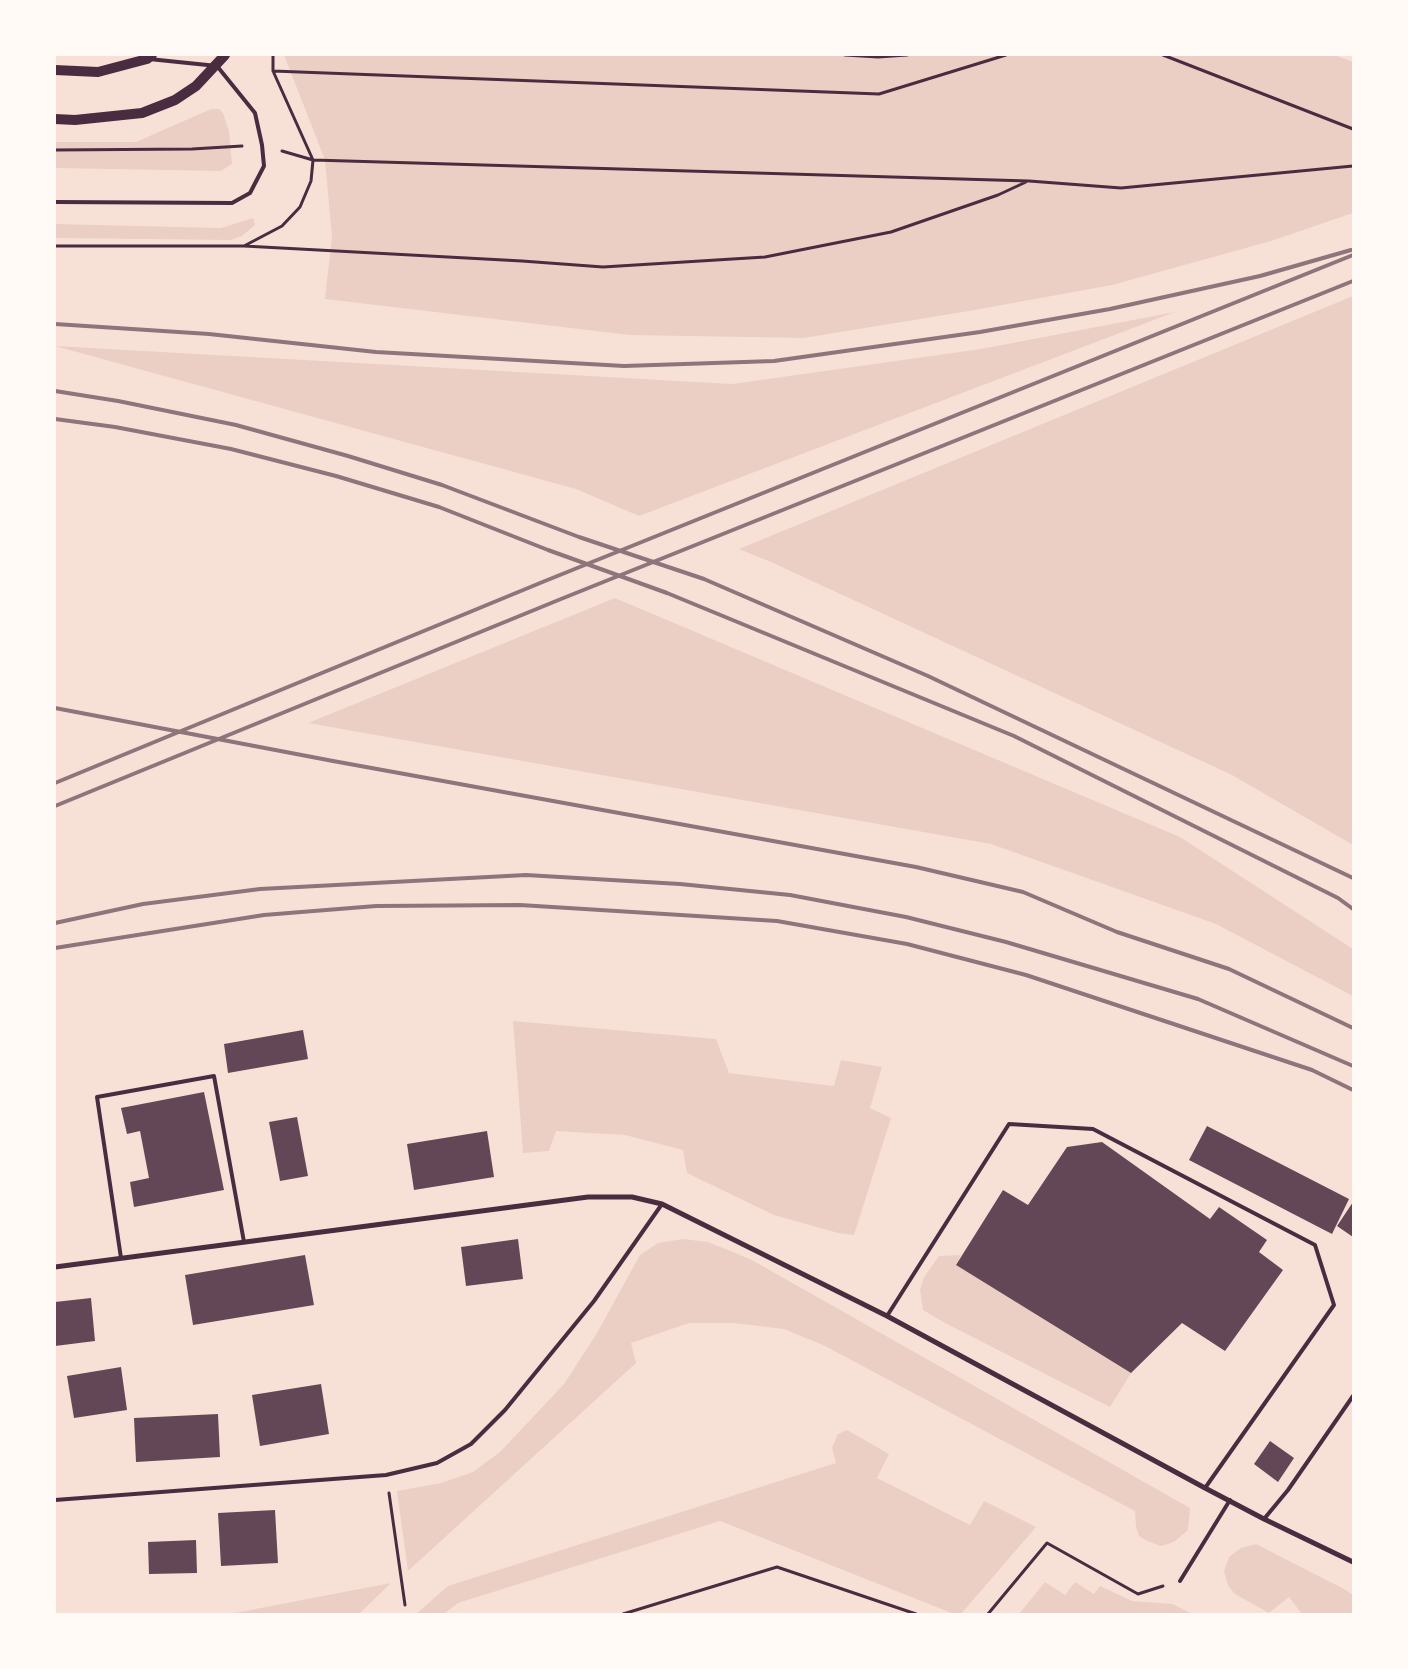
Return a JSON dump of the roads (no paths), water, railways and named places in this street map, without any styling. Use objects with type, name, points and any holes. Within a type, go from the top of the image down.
[{"type":"main road","points":[[55,120],[75,120],[142,113],[175,100],[196,86],[217,66],[225,55]]},
{"type":"main road","points":[[55,70],[98,72],[150,57]]},
{"type":"street","points":[[55,1267],[588,1197],[632,1197],[662,1204],[887,1316],[1205,1488],[1353,1562]]},
{"type":"lane","points":[[55,202],[232,203],[250,193],[264,166],[262,145],[255,113],[217,66],[150,57]]},
{"type":"lane","points":[[121,1258],[97,1097],[214,1076],[244,1242]]},
{"type":"lane","points":[[887,1316],[1009,1124],[1093,1129],[1315,1245],[1334,1305],[1205,1488]]},
{"type":"lane","points":[[55,1500],[386,1475],[437,1462],[471,1444],[504,1410],[594,1301],[662,1204]]},
{"type":"lane","points":[[1264,1519],[1288,1490],[1353,1396]]},
{"type":"lane","points":[[1180,1581],[1230,1500]]},
{"type":"railway","points":[[55,324],[209,334],[376,352],[624,366],[774,361],[980,332],[1110,309],[1260,276],[1351,250]]},
{"type":"railway","points":[[55,783],[545,581],[1353,255]]},
{"type":"railway","points":[[55,806],[561,599],[1353,281]]},
{"type":"railway","points":[[55,391],[118,401],[236,425],[348,456],[442,485],[579,537],[704,579],[928,676],[1353,878]]},
{"type":"railway","points":[[55,419],[115,427],[231,449],[336,476],[439,507],[548,550],[667,593],[1014,736],[1338,898],[1353,909]]},
{"type":"railway","points":[[55,708],[333,761],[916,867],[1023,892],[1117,932],[1229,969],[1353,1028]]},
{"type":"railway","points":[[55,923],[143,904],[260,889],[526,875],[680,884],[790,895],[906,917],[1006,942],[1198,999],[1353,1066]]},
{"type":"railway","points":[[55,948],[264,915],[376,906],[520,905],[777,921],[907,944],[1026,975],[1312,1070],[1353,1090]]}]
